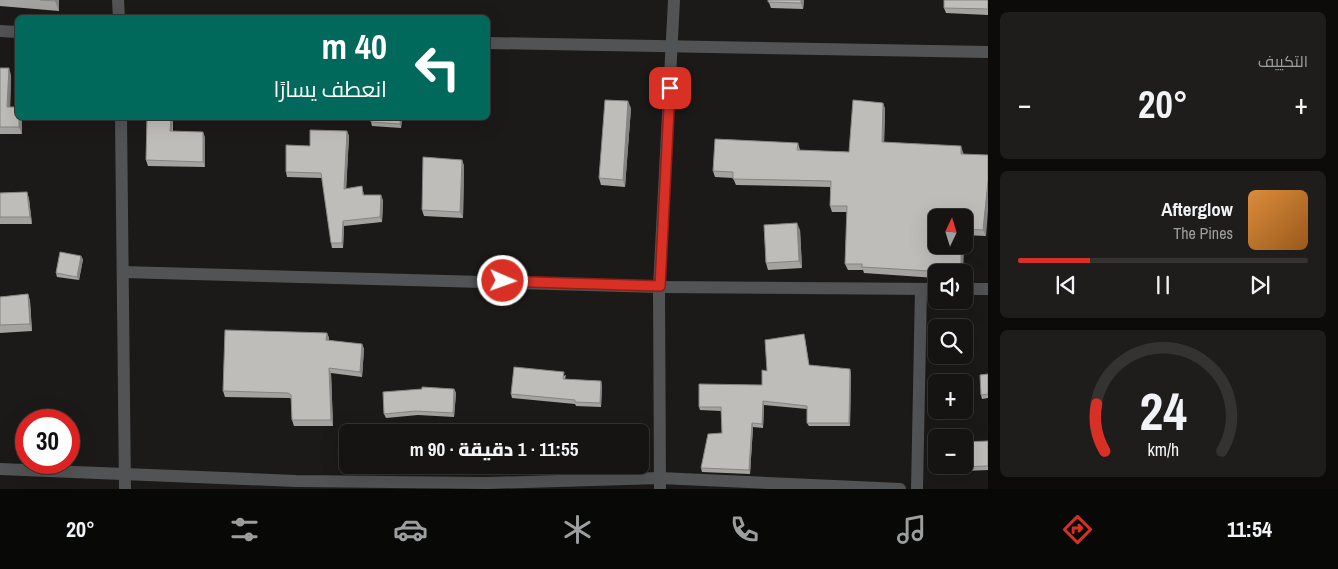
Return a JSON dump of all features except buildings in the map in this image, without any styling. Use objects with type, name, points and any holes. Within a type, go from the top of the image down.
[{"type":"street","points":[[118,0],[118,15]]},
{"type":"street","points":[[660,484],[660,286],[674,0]]},
{"type":"street","points":[[0,31],[15,32]]},
{"type":"street","points":[[490,44],[988,52]]},
{"type":"street","points":[[121,120],[125,489]]},
{"type":"street","points":[[123,272],[660,286],[928,289]]},
{"type":"street","points":[[917,489],[922,289]]},
{"type":"street","points":[[973,289],[988,289]]},
{"type":"street","points":[[0,469],[315,481],[660,484],[900,489]]},
{"type":"route","points":[[503,281],[660,286],[670,88]]}]
